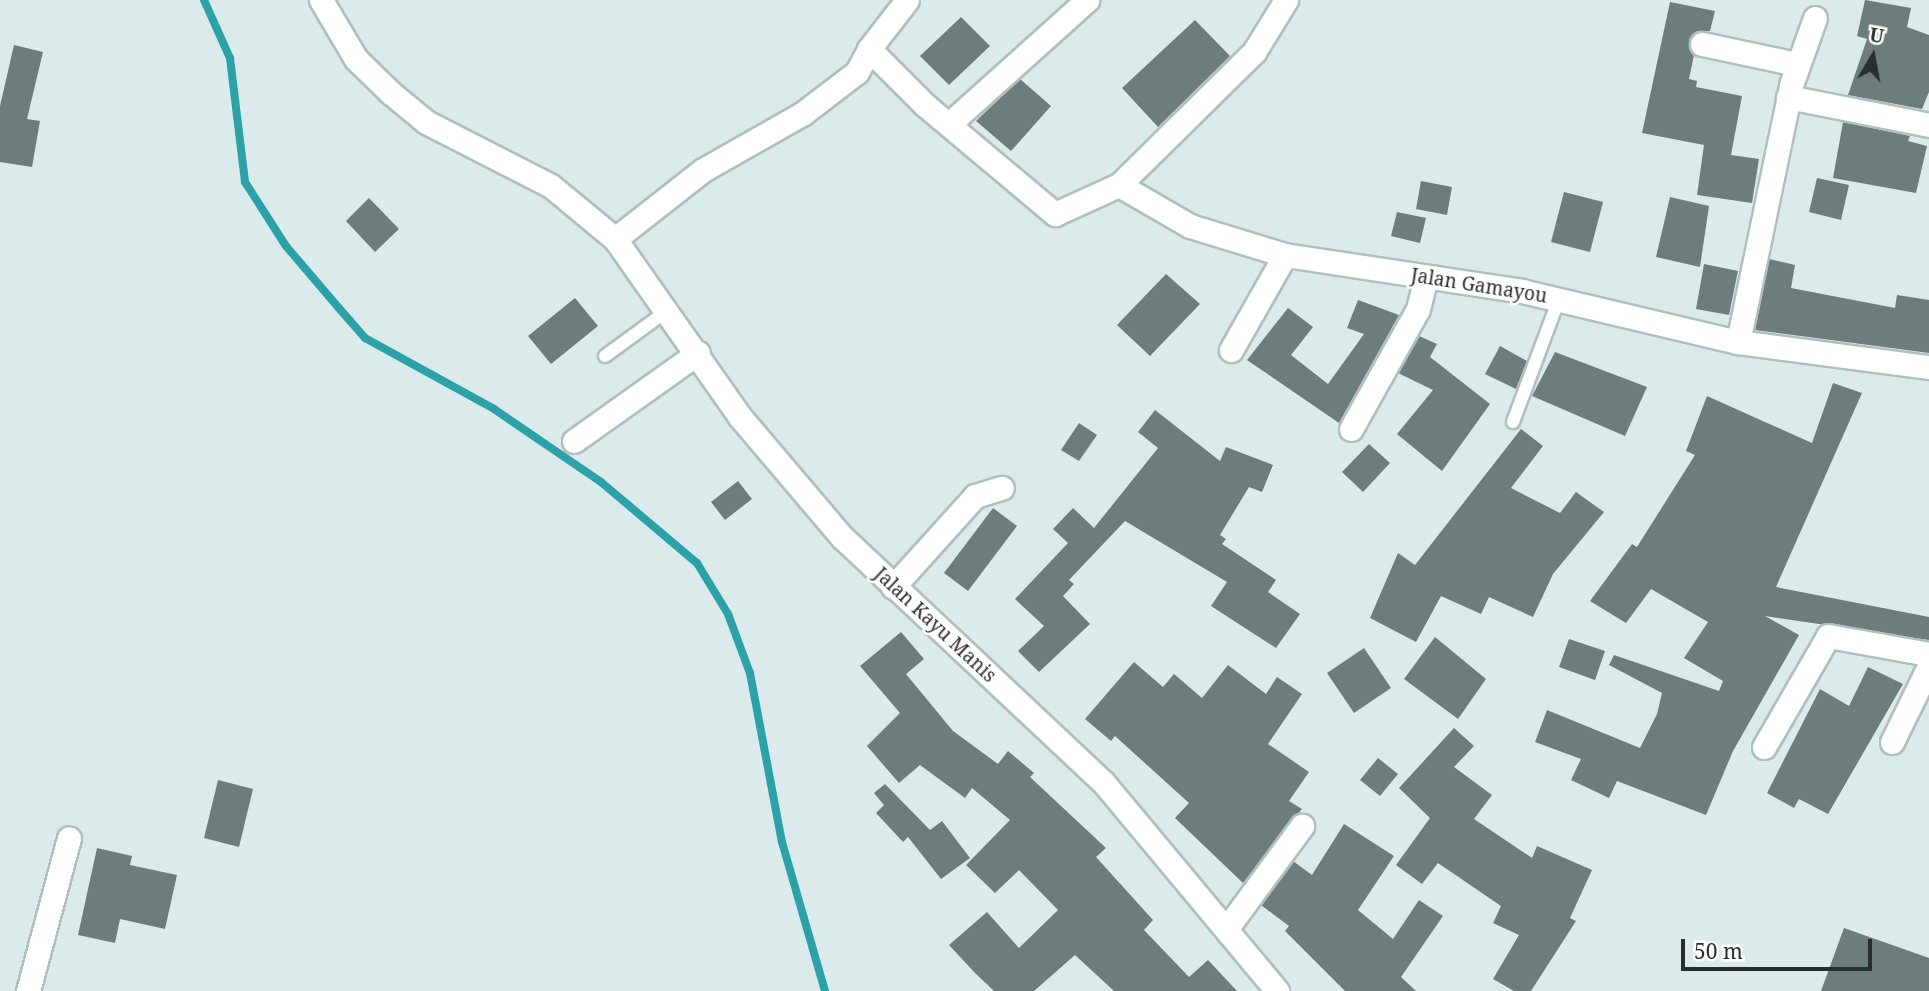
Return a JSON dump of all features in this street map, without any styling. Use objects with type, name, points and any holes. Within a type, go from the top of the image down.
[{"type":"street","name":"Jalan Kayu Manis","points":[[321,0],[356,59],[399,101],[426,122],[551,186],[615,239],[668,310],[749,428],[893,587],[1102,782],[1227,928],[1277,991]]},
{"type":"street","points":[[615,239],[703,170],[802,114],[857,72],[869,49],[906,0]]},
{"type":"street","points":[[949,124],[1087,0]]},
{"type":"street","points":[[869,49],[949,124],[1049,211],[1068,212],[1101,188],[1119,185],[1254,52],[1286,0]]},
{"type":"street","points":[[1738,342],[1788,97],[1796,64],[1815,18]]},
{"type":"street","points":[[1702,44],[1796,64]]},
{"type":"street","points":[[1788,97],[1929,125]]},
{"type":"street","name":"Jalan Gamayou","points":[[1119,185],[1190,226],[1284,255],[1559,299],[1738,342],[1929,367]]},
{"type":"street","points":[[1231,350],[1284,255]]},
{"type":"street","points":[[1351,429],[1418,309],[1426,277]]},
{"type":"street","points":[[574,441],[698,354]]},
{"type":"street","points":[[893,587],[975,496],[1002,488]]},
{"type":"street","points":[[1764,747],[1828,636],[1929,654]]},
{"type":"street","points":[[1892,741],[1929,666]]},
{"type":"street","points":[[1227,928],[1303,826]]},
{"type":"street","points":[[28,991],[69,838]]},
{"type":"lane","points":[[1513,422],[1559,299]]},
{"type":"lane","points":[[605,356],[668,310]]},
{"type":"building","points":[[1865,0],[1911,8],[1907,27],[1929,35],[1929,92],[1922,109],[1848,95],[1867,39],[1857,36]]},
{"type":"building","points":[[1670,2],[1715,11],[1710,31],[1697,31],[1689,40],[1694,55],[1689,79],[1697,81],[1696,87],[1742,96],[1731,155],[1759,159],[1752,203],[1697,195],[1704,145],[1642,133]]},
{"type":"building","points":[[961,17],[990,46],[949,85],[920,56]]},
{"type":"building","points":[[1195,20],[1230,56],[1158,127],[1122,88]]},
{"type":"building","points":[[14,45],[43,52],[27,119],[40,121],[32,167],[0,162],[0,106]]},
{"type":"building","points":[[1020,79],[1051,106],[1011,151],[976,121]]},
{"type":"building","points":[[1843,122],[1910,136],[1908,141],[1927,146],[1916,193],[1833,178]]},
{"type":"building","points":[[1817,178],[1849,185],[1841,220],[1809,212]]},
{"type":"building","points":[[1421,181],[1452,187],[1447,215],[1416,209]]},
{"type":"building","points":[[1564,192],[1603,202],[1590,252],[1551,242]]},
{"type":"building","points":[[1670,197],[1709,206],[1700,267],[1656,257]]},
{"type":"building","points":[[369,198],[399,229],[375,252],[346,221]]},
{"type":"building","points":[[1397,212],[1426,218],[1420,243],[1391,236]]},
{"type":"building","points":[[1769,259],[1795,265],[1791,288],[1895,308],[1897,295],[1929,300],[1929,353],[1755,330]]},
{"type":"building","points":[[1704,264],[1738,271],[1729,315],[1696,309]]},
{"type":"building","points":[[1166,274],[1200,304],[1150,356],[1117,325]]},
{"type":"building","points":[[575,298],[598,326],[551,364],[528,336]]},
{"type":"building","points":[[1358,300],[1399,315],[1339,423],[1247,360],[1288,308],[1313,327],[1291,355],[1328,384],[1364,334],[1347,328]]},
{"type":"building","points":[[1419,336],[1437,344],[1430,357],[1490,404],[1442,471],[1397,434],[1433,390],[1398,373]]},
{"type":"building","points":[[1500,346],[1527,361],[1516,389],[1485,374]]},
{"type":"building","points":[[1555,352],[1647,387],[1625,436],[1532,396]]},
{"type":"building","points":[[1833,383],[1862,393],[1776,587],[1929,617],[1929,640],[1765,616],[1799,635],[1733,751],[1706,815],[1617,781],[1609,798],[1571,780],[1581,759],[1535,742],[1547,710],[1640,748],[1657,714],[1662,693],[1609,665],[1614,655],[1719,691],[1723,681],[1684,658],[1708,622],[1651,589],[1626,623],[1590,601],[1632,544],[1637,547],[1695,455],[1686,451],[1707,396],[1812,443]]},
{"type":"building","points":[[1155,410],[1220,461],[1226,447],[1273,465],[1262,492],[1249,487],[1220,535],[1226,539],[1222,544],[1276,580],[1268,592],[1300,614],[1276,648],[1211,606],[1227,582],[1125,521],[1069,580],[1074,584],[1063,596],[1090,624],[1039,672],[1018,651],[1044,626],[1015,599],[1068,543],[1053,529],[1073,508],[1094,528],[1158,448],[1138,432]]},
{"type":"building","points":[[1079,423],[1097,435],[1079,461],[1061,450]]},
{"type":"building","points":[[1521,429],[1543,446],[1511,488],[1560,513],[1576,492],[1604,512],[1553,574],[1533,617],[1489,597],[1481,614],[1441,596],[1416,642],[1370,618],[1398,553],[1415,565]]},
{"type":"building","points":[[1369,444],[1390,463],[1363,492],[1342,472]]},
{"type":"building","points":[[738,481],[752,499],[725,520],[711,502]]},
{"type":"building","points":[[993,508],[1017,526],[968,591],[944,573]]},
{"type":"building","points":[[901,632],[924,659],[906,674],[953,731],[998,764],[1008,751],[1034,773],[1030,777],[1106,848],[1096,857],[1153,920],[1144,930],[1189,977],[1208,960],[1237,991],[1114,991],[1075,955],[1034,991],[994,991],[975,973],[949,945],[987,912],[1019,948],[1058,910],[1019,870],[995,893],[966,865],[1010,820],[972,788],[965,798],[920,765],[899,783],[867,746],[900,713],[860,666]]},
{"type":"building","points":[[1435,637],[1486,679],[1458,719],[1404,679]]},
{"type":"building","points":[[1569,639],[1605,651],[1595,680],[1559,667]]},
{"type":"building","points":[[1364,648],[1391,688],[1354,713],[1327,673]]},
{"type":"building","points":[[1134,662],[1163,687],[1174,674],[1202,698],[1228,665],[1266,694],[1277,677],[1302,694],[1268,744],[1309,772],[1289,801],[1302,809],[1243,883],[1175,818],[1189,803],[1115,736],[1111,741],[1085,719]]},
{"type":"building","points":[[1868,667],[1903,684],[1828,814],[1799,799],[1794,808],[1767,793],[1820,689],[1849,706]]},
{"type":"building","points":[[1454,728],[1474,746],[1454,767],[1492,795],[1474,819],[1532,858],[1537,846],[1592,870],[1570,918],[1576,921],[1531,991],[1514,991],[1493,979],[1519,935],[1493,923],[1501,906],[1438,863],[1422,884],[1396,865],[1430,818],[1399,788]]},
{"type":"building","points":[[1378,758],[1398,774],[1380,796],[1360,780]]},
{"type":"building","points":[[218,780],[253,789],[239,847],[204,838]]},
{"type":"building","points":[[885,784],[930,830],[942,821],[970,858],[941,879],[908,837],[903,842],[876,813],[884,805],[874,793]]},
{"type":"building","points":[[1344,824],[1394,856],[1358,910],[1393,939],[1419,900],[1443,916],[1401,977],[1416,991],[1345,991],[1285,931],[1289,926],[1261,905],[1293,861],[1312,875]]},
{"type":"building","points":[[97,848],[132,856],[130,865],[177,875],[165,929],[120,919],[115,943],[78,935]]},
{"type":"building","points":[[1844,928],[1929,958],[1929,991],[1821,991]]},
{"type":"waterway","points":[[204,0],[230,58],[245,182],[286,246],[365,338],[494,409],[601,482],[697,563],[728,614],[750,673],[782,842],[825,991]]}]
